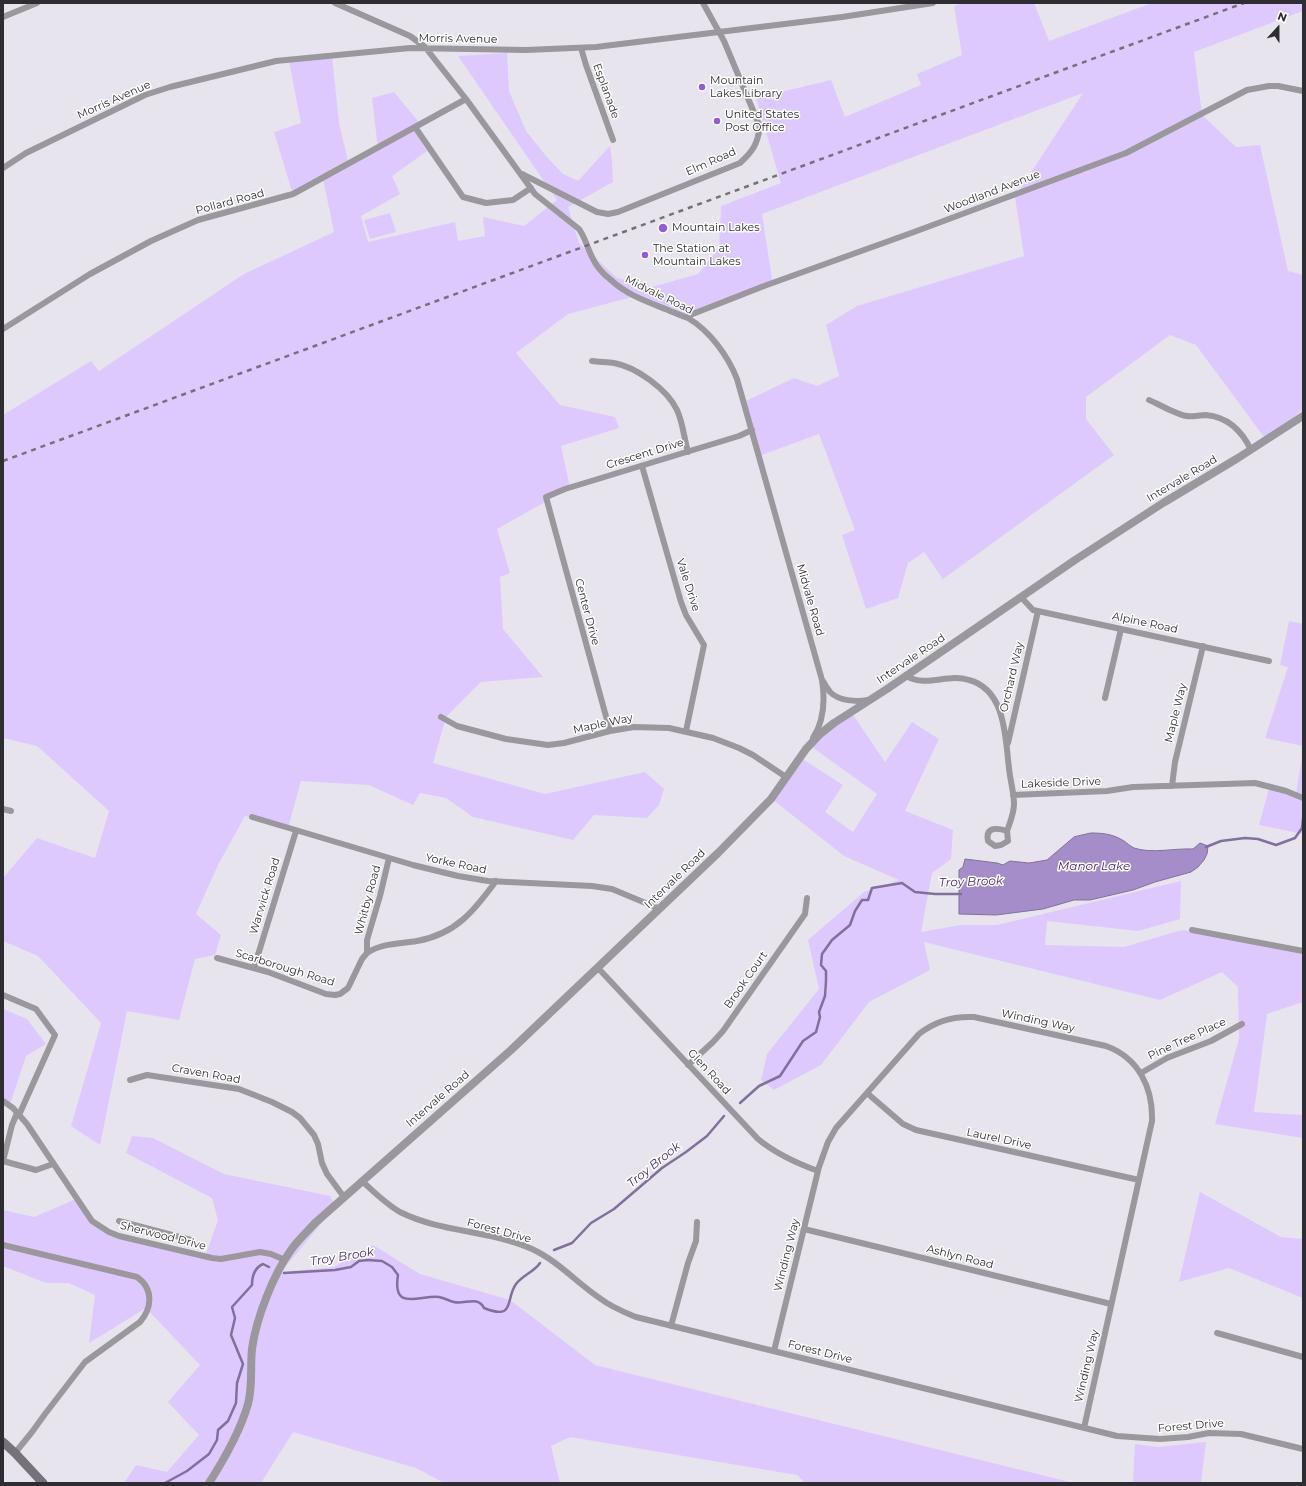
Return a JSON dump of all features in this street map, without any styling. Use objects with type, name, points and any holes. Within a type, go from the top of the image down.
[{"type":"main road","points":[[3,1442],[43,1483]]},
{"type":"street","points":[[3,17],[38,3]]},
{"type":"street","name":"Midvale Road","points":[[335,3],[410,36],[426,48],[540,199],[579,229],[596,265],[611,281],[632,295],[685,317],[693,322],[712,339],[728,360],[737,379],[752,430],[822,680],[824,700],[822,715],[815,734],[806,749]]},
{"type":"street","name":"Morris Avenue","points":[[3,168],[26,153],[145,95],[170,87],[276,61],[410,48],[526,50],[581,48],[842,17],[933,3]]},
{"type":"street","name":"Elm Road","points":[[520,173],[590,209],[603,214],[618,212],[740,163],[750,153],[758,139],[760,127],[724,41],[705,4]]},
{"type":"street","name":"Esplanade","points":[[581,48],[613,140]]},
{"type":"street","name":"Woodland Avenue","points":[[685,317],[764,286],[1126,153],[1247,90],[1257,87],[1278,86],[1303,91]]},
{"type":"street","name":"Pollard Road","points":[[3,329],[95,271],[151,241],[198,220],[293,194],[466,99]]},
{"type":"street","points":[[415,127],[463,197],[486,203],[514,200],[531,188]]},
{"type":"street","points":[[592,361],[615,363],[639,373],[665,394],[676,409],[680,419],[688,452]]},
{"type":"street","points":[[1149,400],[1186,416],[1204,415],[1224,420],[1237,430],[1251,450]]},
{"type":"street","name":"Intervale Road","points":[[209,1483],[230,1448],[248,1403],[250,1393],[252,1350],[258,1322],[276,1277],[285,1260],[300,1238],[344,1197],[511,1050],[756,815],[771,800],[806,749],[820,734],[834,723],[906,676],[1021,597],[1163,503],[1251,450],[1303,416]]},
{"type":"street","name":"Crescent Drive","points":[[546,498],[565,489],[739,436],[752,430]]},
{"type":"street","name":"Vale Drive","points":[[642,466],[681,602],[686,615],[704,645],[686,731]]},
{"type":"street","name":"Center Drive","points":[[546,498],[610,731]]},
{"type":"street","name":"Alpine Road","points":[[1021,597],[1033,610],[1269,661]]},
{"type":"street","name":"Orchard Way","points":[[1007,748],[1038,611]]},
{"type":"street","points":[[1105,698],[1121,629]]},
{"type":"street","name":"Maple Way","points":[[1172,786],[1175,762],[1203,646]]},
{"type":"street","name":"Lakeside Drive","points":[[906,676],[914,680],[926,682],[958,678],[969,680],[983,686],[990,692],[999,707],[1007,748],[1013,795],[1100,791],[1132,787],[1255,783],[1286,791],[1303,798]]},
{"type":"street","name":"Midvale Road","points":[[822,680],[831,693],[839,697],[856,702],[870,700]]},
{"type":"street","name":"Maple Way","points":[[441,717],[456,726],[506,740],[548,745],[564,743],[610,731],[634,727],[652,726],[686,731],[713,738],[739,748],[753,755],[786,778]]},
{"type":"street","points":[[1007,831],[1014,806],[1013,795]]},
{"type":"street","points":[[3,810],[11,811]]},
{"type":"street","name":"Yorke Road","points":[[252,818],[389,858],[458,876],[496,881],[592,886],[612,889],[660,908]]},
{"type":"street","name":"Warwick Road","points":[[254,968],[296,831]]},
{"type":"street","name":"Whitby Road","points":[[347,989],[362,959],[367,953],[367,940],[389,858]]},
{"type":"street","points":[[367,953],[379,947],[419,941],[444,933],[466,918],[477,907],[496,881]]},
{"type":"street","name":"Brook Court","points":[[688,1065],[723,1031],[805,914],[807,898]]},
{"type":"street","points":[[1192,930],[1303,951]]},
{"type":"street","name":"Scarborough Road","points":[[217,958],[290,979],[326,994],[340,994],[347,989]]},
{"type":"street","name":"Glen Road","points":[[598,968],[758,1139],[770,1149],[784,1157],[818,1171]]},
{"type":"street","points":[[3,995],[36,1009],[55,1034],[12,1124],[4,1161],[36,1170],[53,1164]]},
{"type":"street","name":"Winding Way","points":[[774,1351],[822,1156],[832,1135],[919,1034],[941,1021],[962,1017],[981,1019],[1106,1046],[1129,1059],[1141,1073],[1149,1090],[1152,1121],[1084,1428]]},
{"type":"street","name":"Pine Tree Place","points":[[1141,1073],[1167,1058],[1211,1041],[1242,1024]]},
{"type":"street","name":"Craven Road","points":[[130,1080],[148,1075],[240,1089],[292,1112],[300,1118],[314,1135],[318,1144],[322,1163],[327,1174],[344,1197]]},
{"type":"street","name":"Laurel Drive","points":[[867,1093],[903,1124],[916,1130],[1139,1180]]},
{"type":"street","name":"Sherwood Drive","points":[[3,1101],[13,1108],[27,1124],[92,1221],[105,1230],[140,1242],[212,1258],[222,1259],[260,1252],[285,1260]]},
{"type":"street","name":"Forest Drive","points":[[362,1181],[386,1202],[409,1216],[430,1224],[495,1238],[527,1247],[550,1260],[607,1304],[636,1317],[1117,1436],[1145,1439],[1180,1438],[1209,1433],[1241,1434],[1303,1449]]},
{"type":"street","points":[[119,1221],[191,1240]]},
{"type":"street","points":[[671,1326],[688,1263],[696,1241],[697,1222]]},
{"type":"street","points":[[140,1242],[143,1228]]},
{"type":"street","name":"Ashlyn Road","points":[[804,1228],[1111,1304]]},
{"type":"street","points":[[3,1245],[137,1277],[148,1289],[150,1299],[146,1314],[140,1322],[85,1362],[15,1453]]},
{"type":"street","points":[[1217,1333],[1303,1357]]},
{"type":"shaded area","points":[[963,3],[1034,3],[1049,41],[1152,3],[1303,3],[1303,11],[1194,52],[1202,115],[1236,147],[1260,145],[1288,271],[1303,275],[1303,409],[1267,441],[1196,345],[1170,335],[1086,397],[1086,419],[1114,455],[943,579],[924,552],[908,563],[898,598],[866,609],[842,535],[855,530],[819,434],[759,456],[746,401],[794,378],[817,386],[839,376],[826,325],[857,306],[1024,256],[1015,197],[1083,93],[762,214],[773,285],[688,318],[632,297],[568,314],[516,353],[560,405],[615,417],[619,428],[561,446],[570,488],[497,529],[510,573],[500,577],[503,629],[543,677],[481,682],[446,717],[433,763],[545,794],[645,772],[664,789],[659,805],[647,818],[594,815],[573,840],[473,817],[446,798],[420,793],[413,805],[369,785],[301,781],[288,828],[245,816],[218,865],[196,914],[221,935],[215,955],[195,959],[179,1020],[127,1011],[100,1145],[71,1126],[101,1023],[38,956],[3,941],[3,878],[37,838],[95,858],[109,811],[37,746],[3,738],[3,415],[91,361],[99,371],[244,274],[334,232],[323,179],[293,195],[274,132],[301,123],[289,61],[332,55],[339,123],[349,165],[378,149],[372,98],[394,92],[422,126],[414,130],[427,151],[392,176],[400,194],[361,216],[368,242],[455,222],[458,241],[485,236],[483,217],[524,226],[557,200],[458,56],[507,53],[509,91],[526,131],[563,174],[578,181],[610,146],[613,182],[568,207],[579,243],[617,278],[652,287],[698,274],[719,248],[721,206],[781,183],[756,98],[831,80],[845,117],[921,85],[917,74],[962,55],[954,6]]},
{"type":"shaded area","points":[[390,213],[396,232],[370,239],[364,220]]},
{"type":"shaded area","points":[[1289,621],[1303,624],[1303,746],[1265,738],[1288,667],[1280,665]]},
{"type":"shaded area","points":[[851,712],[885,762],[912,722],[939,739],[905,811],[953,830],[951,859],[932,873],[921,932],[961,925],[997,925],[1181,881],[1180,919],[1138,931],[1047,921],[1045,945],[1124,947],[1182,930],[1303,949],[1303,1002],[1267,1014],[1254,1112],[1303,1115],[1303,1138],[1215,1124],[1239,1039],[1238,987],[1222,972],[1160,1000],[924,942],[930,970],[869,1002],[821,1065],[774,1090],[761,1080],[767,1054],[819,989],[808,940],[864,892],[899,880],[844,856],[772,799],[801,758],[843,785],[825,812],[853,832],[877,794],[812,747],[820,737]]},
{"type":"shaded area","points":[[1303,751],[1303,834],[1259,825],[1270,785],[1296,793]]},
{"type":"shaded area","points":[[3,1009],[27,1019],[46,1044],[26,1056],[10,1104],[3,1101]]},
{"type":"shaded area","points":[[132,1136],[153,1138],[224,1174],[330,1196],[336,1206],[281,1272],[334,1267],[373,1245],[420,1274],[510,1300],[595,1365],[1074,1483],[805,1483],[797,1475],[570,1437],[551,1446],[560,1483],[444,1483],[416,1468],[293,1432],[261,1483],[124,1483],[136,1465],[167,1472],[199,1435],[168,1402],[200,1365],[146,1308],[89,1343],[95,1295],[69,1283],[46,1283],[3,1266],[3,1210],[34,1217],[76,1199],[103,1229],[205,1257],[218,1220],[212,1198],[126,1153]]},
{"type":"shaded area","points":[[1200,1192],[1281,1237],[1303,1239],[1303,1298],[1229,1268],[1179,1282]]},
{"type":"shaded area","points":[[1206,1442],[1201,1483],[1133,1483],[1135,1444],[1158,1447]]},
{"type":"water","name":"Manor Lake","points":[[1091,833],[1112,835],[1134,848],[1148,851],[1193,849],[1200,843],[1208,846],[1207,854],[1198,867],[1191,872],[1133,890],[1090,900],[1074,900],[1043,909],[996,915],[959,914],[959,870],[963,867],[965,859],[1003,865],[1010,861],[1029,863],[1047,860],[1074,837]]},
{"type":"waterway","name":"Troy Brook","points":[[1206,847],[1221,841],[1245,838],[1258,839],[1276,845],[1295,838],[1302,828],[1303,819]]},
{"type":"waterway","name":"Troy Brook","points":[[740,1103],[759,1086],[780,1076],[803,1041],[816,1032],[820,1017],[819,1012],[825,996],[826,971],[821,965],[822,954],[832,940],[850,925],[855,911],[862,900],[868,900],[872,888],[902,883],[915,892],[961,894]]},
{"type":"waterway","name":"Troy Brook","points":[[554,1250],[572,1243],[591,1223],[614,1209],[662,1168],[707,1136],[724,1116]]},
{"type":"waterway","name":"Troy Brook","points":[[284,1273],[335,1270],[351,1267],[359,1261],[382,1261],[392,1267],[398,1275],[397,1286],[399,1294],[403,1298],[416,1299],[439,1297],[458,1303],[475,1301],[481,1304],[484,1308],[501,1312],[508,1306],[516,1284],[535,1269],[540,1263]]},
{"type":"waterway","name":"Troy Brook","points":[[165,1483],[187,1471],[209,1454],[217,1440],[218,1430],[228,1421],[236,1403],[237,1383],[243,1364],[231,1335],[235,1318],[232,1307],[252,1285],[252,1278],[257,1268],[263,1264],[269,1267]]},
{"type":"railway","points":[[3,461],[1244,3]]},
{"type":"place","name":"Mountain Lakes Library","points":[[702,87]]},
{"type":"place","name":"United States Post Office","points":[[717,121]]},
{"type":"place","name":"Mountain Lakes","points":[[663,228]]},
{"type":"place","name":"The Station at Mountain Lakes","points":[[645,255]]}]
